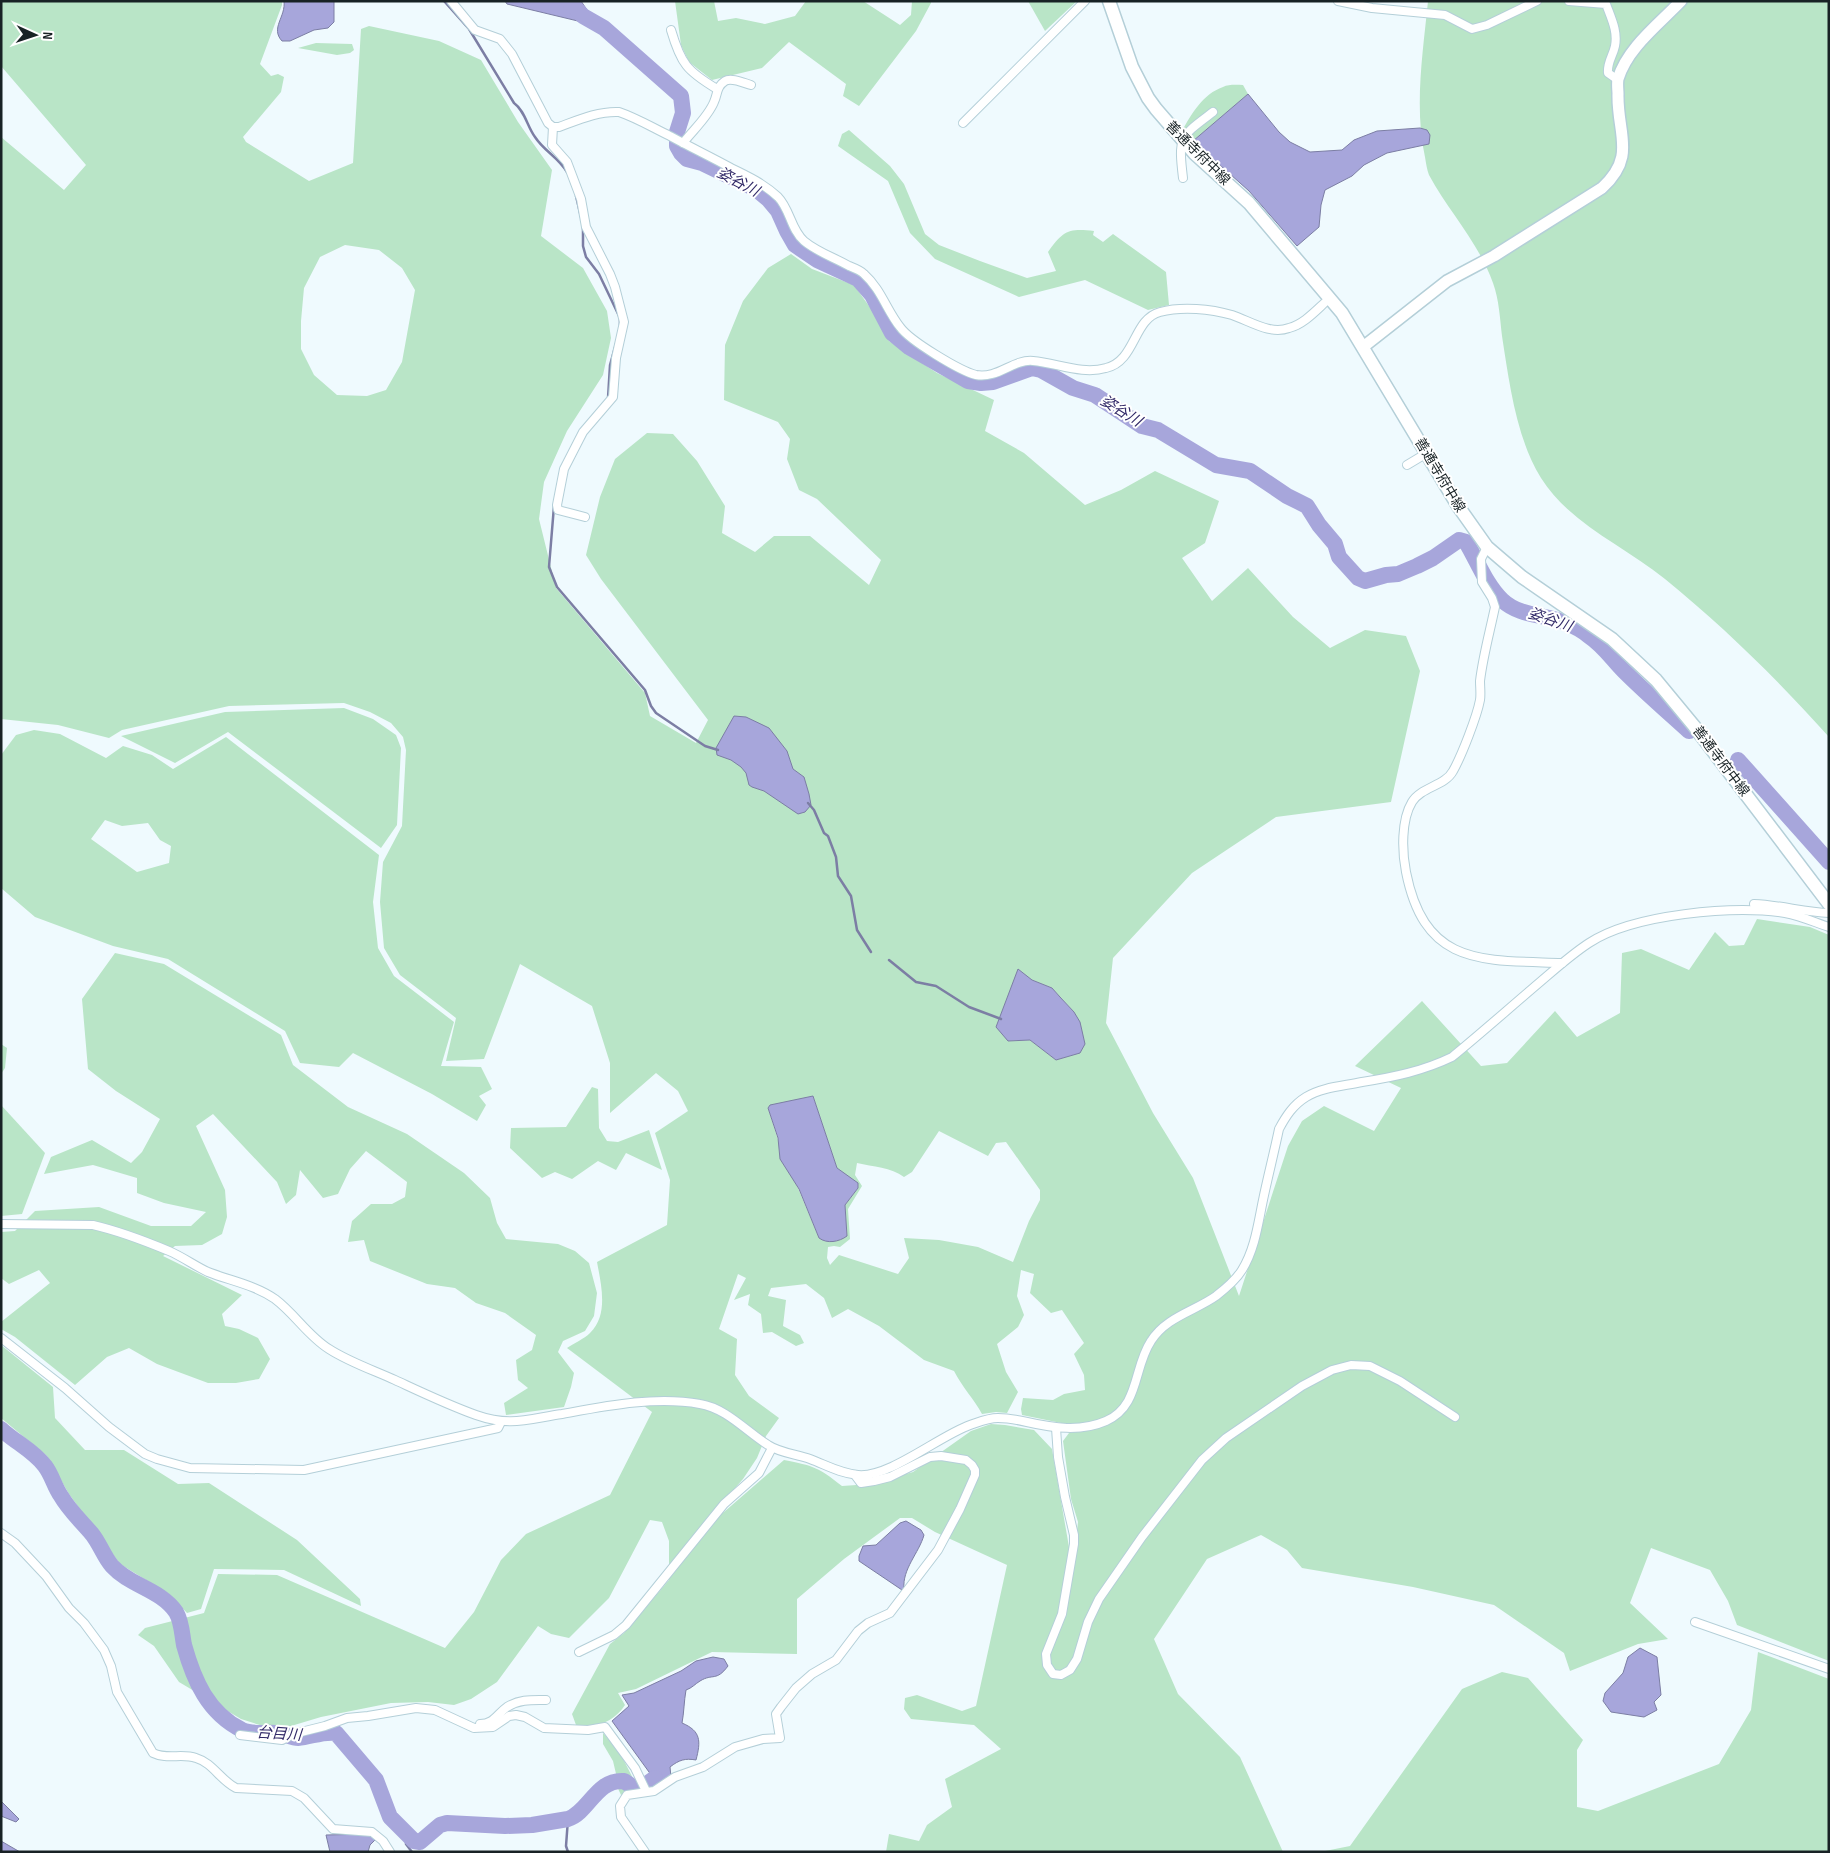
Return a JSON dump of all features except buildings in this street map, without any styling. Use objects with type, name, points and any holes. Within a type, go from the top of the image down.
[{"type":"main road","name":"善通寺府中線","points":[[1109,1],[1126,50],[1141,84],[1156,109],[1182,140],[1249,203],[1342,313],[1468,522],[1488,547],[1522,578],[1612,639],[1656,680],[1694,726],[1829,904]]},
{"type":"street","points":[[451,1],[475,30],[500,39],[512,54],[548,123],[553,127],[558,127],[591,115],[619,112],[765,185],[780,200],[803,240],[864,273],[878,290],[900,328],[913,339],[944,359],[976,375],[996,374],[1017,363],[1026,361],[1046,362],[1094,371],[1107,368],[1120,363],[1147,319],[1158,312],[1205,310],[1231,315],[1273,330],[1283,330],[1298,325],[1330,298]]},
{"type":"street","points":[[963,123],[1084,1]]},
{"type":"street","points":[[1338,1],[1372,8],[1445,15],[1472,29],[1487,25],[1537,1]]},
{"type":"street","points":[[1569,1],[1606,4],[1615,28],[1616,38],[1608,72],[1618,80]]},
{"type":"street","points":[[1363,347],[1447,281],[1506,249],[1609,182],[1619,170],[1623,156],[1617,106],[1618,80],[1628,59],[1638,45],[1681,1]]},
{"type":"street","points":[[671,30],[680,58],[694,75],[717,89]]},
{"type":"street","points":[[682,142],[714,101],[717,89],[726,80],[731,79],[751,84]]},
{"type":"street","points":[[1183,178],[1182,140],[1192,128],[1213,112]]},
{"type":"street","points":[[553,127],[552,145],[567,162],[580,199],[586,228],[610,274],[624,322],[616,358],[613,397],[583,432],[564,469],[557,505],[558,510],[585,517]]},
{"type":"street","points":[[1407,465],[1426,453]]},
{"type":"street","points":[[1488,547],[1481,559],[1482,582],[1495,607],[1480,682],[1480,699],[1453,772],[1416,796],[1408,810],[1405,826],[1404,860],[1410,890],[1419,915],[1429,931],[1445,944],[1460,952],[1494,960],[1562,963]]},
{"type":"street","points":[[1754,904],[1773,904],[1812,912],[1829,913]]},
{"type":"street","points":[[1,1224],[93,1225],[108,1228],[170,1252],[207,1271],[257,1288],[288,1309],[322,1344],[344,1358],[476,1415],[501,1422],[517,1422],[559,1414],[642,1403],[699,1404],[712,1408],[729,1418],[772,1448],[813,1460],[839,1472],[855,1475],[872,1474],[886,1469],[965,1426],[985,1420],[1011,1419],[1056,1428],[1078,1428],[1106,1421],[1121,1412],[1132,1395],[1143,1358],[1150,1342],[1158,1331],[1168,1322],[1214,1298],[1242,1270],[1251,1250],[1259,1224],[1279,1129],[1286,1115],[1308,1096],[1330,1088],[1404,1075],[1432,1067],[1452,1057],[1562,963],[1590,942],[1620,928],[1659,918],[1728,910],[1785,913],[1829,927]]},
{"type":"street","points":[[1,1338],[144,1454],[190,1468],[304,1470],[498,1428],[501,1422]]},
{"type":"street","points":[[1056,1428],[1057,1449],[1065,1497],[1074,1535],[1062,1614],[1046,1654],[1048,1669],[1053,1674],[1061,1675],[1070,1670],[1077,1659],[1088,1622],[1099,1599],[1142,1537],[1189,1475],[1226,1438],[1295,1390],[1332,1370],[1351,1366],[1370,1366],[1400,1382],[1455,1417]]},
{"type":"street","points":[[579,1652],[614,1635],[626,1625],[724,1504],[759,1473],[772,1448]]},
{"type":"street","points":[[645,1852],[619,1812],[622,1800],[626,1795],[654,1791],[675,1777],[703,1767],[735,1747],[763,1739],[780,1738],[776,1714],[781,1707],[796,1688],[812,1674],[836,1660],[858,1631],[868,1623],[890,1612],[938,1550],[960,1510],[975,1475],[972,1465],[966,1460],[941,1456],[930,1457],[890,1477],[874,1481],[862,1482],[855,1475]]},
{"type":"street","points":[[1,1534],[15,1542],[46,1576],[69,1608],[84,1623],[104,1650],[117,1692],[153,1753],[158,1756],[174,1758],[195,1757],[208,1764],[230,1786],[236,1788],[292,1791],[304,1798],[333,1829],[372,1832],[383,1841],[390,1852]]},
{"type":"street","points":[[1695,1622],[1829,1669]]},
{"type":"street","points":[[463,1723],[486,1724],[493,1721],[506,1707],[524,1699],[546,1700]]},
{"type":"street","points":[[240,1735],[282,1740],[347,1718],[406,1709],[435,1710],[474,1728],[493,1727],[509,1716],[516,1715],[525,1717],[544,1728],[588,1730],[605,1727],[635,1768],[646,1791]]},
{"type":"green space","points":[[1,1],[282,1],[260,64],[271,76],[278,74],[284,77],[281,92],[243,137],[246,142],[309,181],[353,163],[361,29],[369,26],[439,41],[481,60],[518,122],[552,170],[541,236],[583,268],[607,311],[611,338],[603,375],[567,431],[544,482],[539,519],[556,588],[645,693],[650,716],[696,743],[708,720],[601,579],[586,555],[600,497],[615,459],[647,433],[673,434],[697,461],[725,506],[722,533],[755,552],[774,536],[810,536],[869,585],[881,560],[817,499],[799,490],[787,459],[790,439],[778,422],[724,400],[725,345],[743,301],[768,268],[791,254],[812,269],[854,285],[874,313],[889,341],[937,373],[994,400],[985,431],[1024,453],[1085,505],[1121,490],[1155,471],[1219,501],[1205,543],[1182,558],[1212,601],[1248,568],[1293,617],[1330,648],[1365,630],[1406,636],[1420,671],[1391,802],[1276,817],[1192,873],[1113,958],[1106,1023],[1153,1113],[1193,1178],[1239,1296],[1288,1146],[1302,1121],[1324,1106],[1374,1131],[1401,1088],[1355,1066],[1422,1001],[1481,1066],[1507,1063],[1555,1011],[1577,1037],[1620,1013],[1622,953],[1641,949],[1689,970],[1715,932],[1729,946],[1744,945],[1757,919],[1810,927],[1829,935],[1829,1661],[1737,1625],[1728,1601],[1710,1570],[1651,1548],[1630,1603],[1668,1639],[1638,1644],[1570,1671],[1564,1653],[1494,1605],[1413,1587],[1302,1568],[1287,1550],[1261,1535],[1207,1559],[1154,1639],[1178,1694],[1240,1757],[1283,1852],[886,1852],[889,1834],[919,1841],[927,1825],[952,1807],[945,1779],[1001,1749],[974,1725],[911,1719],[904,1709],[905,1698],[917,1695],[962,1711],[976,1706],[1007,1565],[935,1532],[912,1518],[900,1518],[844,1559],[797,1599],[797,1654],[712,1652],[636,1689],[618,1693],[625,1705],[609,1720],[599,1725],[586,1727],[576,1725],[572,1714],[610,1644],[624,1633],[669,1580],[669,1541],[662,1522],[650,1520],[609,1598],[569,1638],[551,1634],[538,1626],[497,1682],[471,1699],[454,1705],[428,1702],[391,1703],[321,1717],[291,1726],[263,1726],[241,1719],[179,1682],[154,1646],[138,1635],[145,1628],[204,1613],[218,1574],[277,1575],[445,1648],[474,1612],[501,1560],[526,1534],[610,1495],[652,1412],[567,1348],[590,1333],[600,1317],[602,1299],[597,1262],[667,1225],[670,1180],[655,1133],[688,1111],[678,1091],[656,1073],[610,1113],[610,1063],[592,1006],[520,964],[484,1059],[446,1061],[456,1018],[400,975],[384,948],[380,902],[383,862],[402,826],[406,750],[403,737],[391,723],[370,712],[344,703],[229,706],[122,730],[109,738],[58,725],[1,719],[1,137],[64,190],[86,165],[1,66]],"holes":[[[345,245],[379,250],[402,268],[415,290],[402,362],[386,390],[367,396],[337,395],[314,375],[301,349],[304,288],[320,257]],[[1032,980],[1052,988],[1074,1012],[1079,1053],[1056,1060],[1030,1040],[1008,1041]],[[813,1096],[837,1168],[851,1179],[858,1188],[845,1205],[847,1236],[819,1238],[779,1143],[768,1108]],[[939,1131],[988,1156],[996,1143],[1006,1142],[1040,1190],[1040,1200],[1029,1221],[1013,1262],[978,1247],[939,1240],[904,1238],[909,1258],[898,1274],[839,1255],[830,1265],[827,1258],[828,1247],[840,1247],[850,1239],[848,1209],[862,1186],[855,1175],[857,1163],[888,1169],[904,1177],[912,1172]],[[1021,1270],[1034,1274],[1030,1293],[1051,1313],[1062,1310],[1084,1343],[1074,1354],[1084,1375],[1085,1390],[1064,1394],[1053,1400],[1023,1398],[1021,1409],[1022,1415],[1071,1425],[1092,1422],[1092,1428],[1069,1433],[1063,1441],[1071,1499],[1078,1522],[1075,1549],[1069,1547],[1052,1449],[1034,1430],[1005,1425],[991,1424],[971,1431],[913,1472],[871,1484],[842,1486],[815,1468],[784,1460],[724,1512],[706,1521],[743,1479],[757,1458],[766,1436],[779,1418],[749,1396],[735,1375],[737,1339],[719,1329],[738,1274],[746,1278],[734,1300],[750,1294],[748,1305],[761,1314],[763,1333],[772,1332],[796,1346],[804,1343],[800,1335],[783,1326],[786,1300],[768,1296],[771,1288],[806,1284],[824,1298],[832,1318],[848,1309],[879,1326],[924,1360],[954,1371],[982,1414],[1007,1413],[1018,1392],[1006,1372],[997,1344],[1018,1327],[1024,1315],[1017,1296]]]},
{"type":"green space","points":[[675,1],[714,1],[718,21],[736,18],[765,24],[795,16],[806,1],[863,1],[900,25],[911,15],[912,1],[931,1],[931,3],[916,31],[859,106],[843,96],[846,84],[789,42],[762,68],[712,80],[689,62],[681,45]]},
{"type":"green space","points":[[1028,1],[1077,1],[1045,31]]},
{"type":"green space","points":[[1428,1],[1829,1],[1829,737],[1770,675],[1708,616],[1665,579],[1598,533],[1567,508],[1553,494],[1532,462],[1515,409],[1498,302],[1493,283],[1480,254],[1437,189],[1427,169],[1420,119],[1420,99]]},
{"type":"green space","points":[[316,43],[352,44],[354,50],[350,53],[337,55],[298,48]]},
{"type":"green space","points":[[1243,85],[1248,94],[1193,141],[1182,131],[1194,111],[1210,94],[1225,86]]},
{"type":"green space","points":[[849,130],[890,166],[904,184],[925,234],[939,245],[1027,278],[1056,271],[1048,252],[1062,235],[1078,230],[1094,231],[1093,235],[1103,242],[1113,234],[1166,272],[1169,305],[1148,310],[1085,280],[1019,297],[935,259],[910,233],[888,181],[838,146],[842,134]]},
{"type":"green space","points":[[344,708],[373,719],[396,735],[401,748],[397,825],[381,848],[228,732],[175,763],[121,736],[225,712]]},
{"type":"green space","points":[[34,730],[60,734],[106,758],[123,746],[152,755],[173,769],[226,737],[379,855],[373,902],[378,948],[394,976],[454,1022],[441,1066],[481,1067],[492,1089],[479,1096],[486,1105],[477,1121],[432,1094],[353,1053],[339,1067],[300,1063],[285,1031],[168,959],[113,946],[35,917],[1,888],[1,755],[16,735]],"holes":[[[105,820],[122,826],[148,823],[160,840],[171,846],[169,863],[137,872],[91,839]]]},
{"type":"green space","points":[[115,953],[164,964],[281,1035],[293,1065],[348,1107],[407,1134],[464,1173],[490,1198],[497,1223],[506,1239],[558,1244],[575,1251],[589,1263],[597,1293],[594,1316],[585,1331],[563,1341],[558,1352],[574,1373],[564,1407],[506,1415],[504,1403],[528,1388],[518,1380],[516,1360],[532,1350],[536,1335],[505,1313],[476,1303],[455,1288],[427,1284],[370,1261],[364,1240],[348,1242],[352,1221],[371,1204],[392,1204],[405,1197],[407,1182],[366,1151],[350,1169],[338,1194],[323,1198],[300,1170],[296,1195],[286,1204],[277,1182],[213,1114],[196,1126],[225,1190],[227,1217],[222,1234],[202,1245],[175,1246],[163,1256],[242,1295],[222,1314],[225,1326],[239,1329],[258,1338],[270,1359],[259,1379],[236,1383],[208,1383],[157,1364],[129,1348],[107,1357],[75,1385],[15,1337],[1,1329],[1,1322],[50,1283],[39,1270],[9,1284],[1,1278],[1,1232],[15,1231],[35,1211],[99,1207],[151,1226],[191,1226],[206,1212],[164,1203],[137,1193],[137,1178],[93,1165],[44,1174],[51,1157],[92,1140],[131,1163],[142,1152],[160,1119],[116,1091],[88,1069],[82,999]]},
{"type":"green space","points":[[1,1044],[7,1048],[5,1068],[1,1074]]},
{"type":"green space","points":[[592,1087],[598,1089],[599,1128],[607,1141],[618,1142],[649,1130],[662,1170],[626,1153],[616,1170],[598,1161],[572,1179],[555,1172],[542,1178],[510,1148],[511,1128],[566,1127]]},
{"type":"green space","points":[[1,1105],[45,1153],[22,1214],[1,1216]]},
{"type":"green space","points":[[1,1345],[53,1387],[55,1418],[85,1450],[124,1450],[178,1484],[209,1483],[297,1540],[360,1599],[361,1606],[284,1570],[214,1569],[201,1609],[187,1613],[169,1594],[120,1564],[69,1494],[47,1456],[1,1418]]},
{"type":"green space","points":[[1758,1652],[1829,1679],[1829,1852],[1320,1852],[1350,1846],[1462,1689],[1502,1672],[1528,1678],[1583,1740],[1577,1750],[1577,1807],[1598,1811],[1719,1764],[1751,1710]]},
{"type":"green space","points":[[603,1733],[619,1751],[639,1790],[633,1790],[621,1795],[614,1780],[617,1778],[613,1761],[603,1744]]},
{"type":"water","points":[[284,1],[334,1],[334,22],[328,28],[314,30],[290,41],[282,41],[279,36],[278,27]]},
{"type":"water","points":[[505,1],[581,1],[589,13],[582,22],[507,4]]},
{"type":"water","points":[[1248,94],[1279,132],[1290,142],[1310,152],[1342,150],[1354,140],[1377,131],[1420,128],[1427,130],[1430,135],[1429,144],[1387,153],[1364,165],[1352,176],[1325,190],[1321,205],[1319,227],[1297,246],[1249,191],[1193,141]]},
{"type":"water","points":[[734,716],[746,717],[769,728],[787,751],[793,769],[804,777],[811,805],[805,812],[798,814],[764,791],[752,787],[749,785],[746,773],[741,767],[731,760],[717,755],[716,748]]},
{"type":"water","points":[[1018,969],[1032,980],[1052,988],[1074,1012],[1080,1022],[1085,1044],[1080,1053],[1056,1060],[1030,1040],[1008,1041],[996,1027]]},
{"type":"water","points":[[813,1096],[837,1168],[858,1183],[858,1188],[845,1205],[847,1236],[833,1242],[819,1238],[799,1189],[780,1159],[778,1138],[768,1108],[770,1105]]},
{"type":"water","points":[[906,1521],[921,1530],[924,1535],[908,1568],[904,1589],[902,1590],[859,1561],[859,1556],[863,1546],[876,1545],[900,1523]]},
{"type":"water","points":[[1640,1648],[1657,1657],[1661,1695],[1654,1702],[1657,1710],[1644,1717],[1611,1712],[1603,1701],[1605,1693],[1623,1673],[1628,1657]]},
{"type":"water","points":[[713,1657],[724,1659],[728,1666],[717,1676],[704,1679],[686,1690],[682,1723],[693,1729],[698,1737],[699,1747],[696,1760],[685,1759],[676,1763],[670,1767],[671,1777],[657,1783],[612,1721],[629,1706],[622,1695],[634,1693],[681,1671],[696,1661]]},
{"type":"water","points":[[1,1801],[19,1819],[16,1822],[1,1816]]},
{"type":"water","points":[[367,1834],[376,1839],[370,1845],[368,1852],[330,1852],[326,1835]]},
{"type":"water","points":[[1,1841],[20,1852],[1,1852]]},
{"type":"waterway","points":[[444,1],[469,29],[514,103],[521,110],[532,133],[567,172]]},
{"type":"waterway","name":"姿谷川","points":[[569,1],[583,16],[604,28],[681,96],[683,113],[677,132],[677,146],[681,153],[687,159],[702,163],[756,189],[768,199],[778,211],[795,245],[817,260],[858,279],[872,295],[892,333],[909,347],[968,381],[993,382],[1032,368],[1041,370],[1073,388],[1095,395],[1142,426],[1158,430],[1216,465],[1250,471],[1287,496],[1307,506],[1319,525],[1335,544],[1339,557],[1358,578],[1365,581],[1386,575],[1398,574],[1433,558],[1459,540],[1466,542],[1486,580],[1496,594],[1509,606],[1517,610],[1558,620],[1584,632],[1599,644],[1632,679],[1689,731]]},
{"type":"waterway","points":[[576,196],[581,217]]},
{"type":"waterway","points":[[583,227],[583,246],[586,257],[599,274],[620,318],[620,325]]},
{"type":"waterway","points":[[608,398],[610,365],[617,340]]},
{"type":"waterway","points":[[554,506],[549,567],[557,587],[645,690],[656,713],[705,746],[718,750]]},
{"type":"waterway","name":"姿谷川","points":[[1738,760],[1829,862]]},
{"type":"waterway","points":[[808,803],[814,810],[824,833],[828,836],[836,857],[838,876],[851,896],[857,930],[871,952]]},
{"type":"waterway","points":[[889,960],[916,982],[936,986],[969,1007],[1001,1019]]},
{"type":"waterway","name":"台目川","points":[[1,1429],[45,1466],[64,1501],[92,1534],[112,1566],[119,1573],[162,1598],[176,1612],[180,1620],[184,1645],[192,1671],[204,1695],[220,1715],[242,1730],[250,1732],[279,1733],[298,1738],[336,1733],[376,1780],[390,1817],[414,1841],[420,1842],[440,1825],[447,1823],[505,1826],[532,1825],[568,1819],[582,1810],[606,1785],[624,1781],[633,1787],[638,1787]]},
{"type":"waterway","points":[[648,1783],[655,1778]]},
{"type":"waterway","points":[[568,1819],[566,1846],[568,1852]]},
{"type":"waterway","points":[[406,1833],[406,1844],[412,1852]]}]
